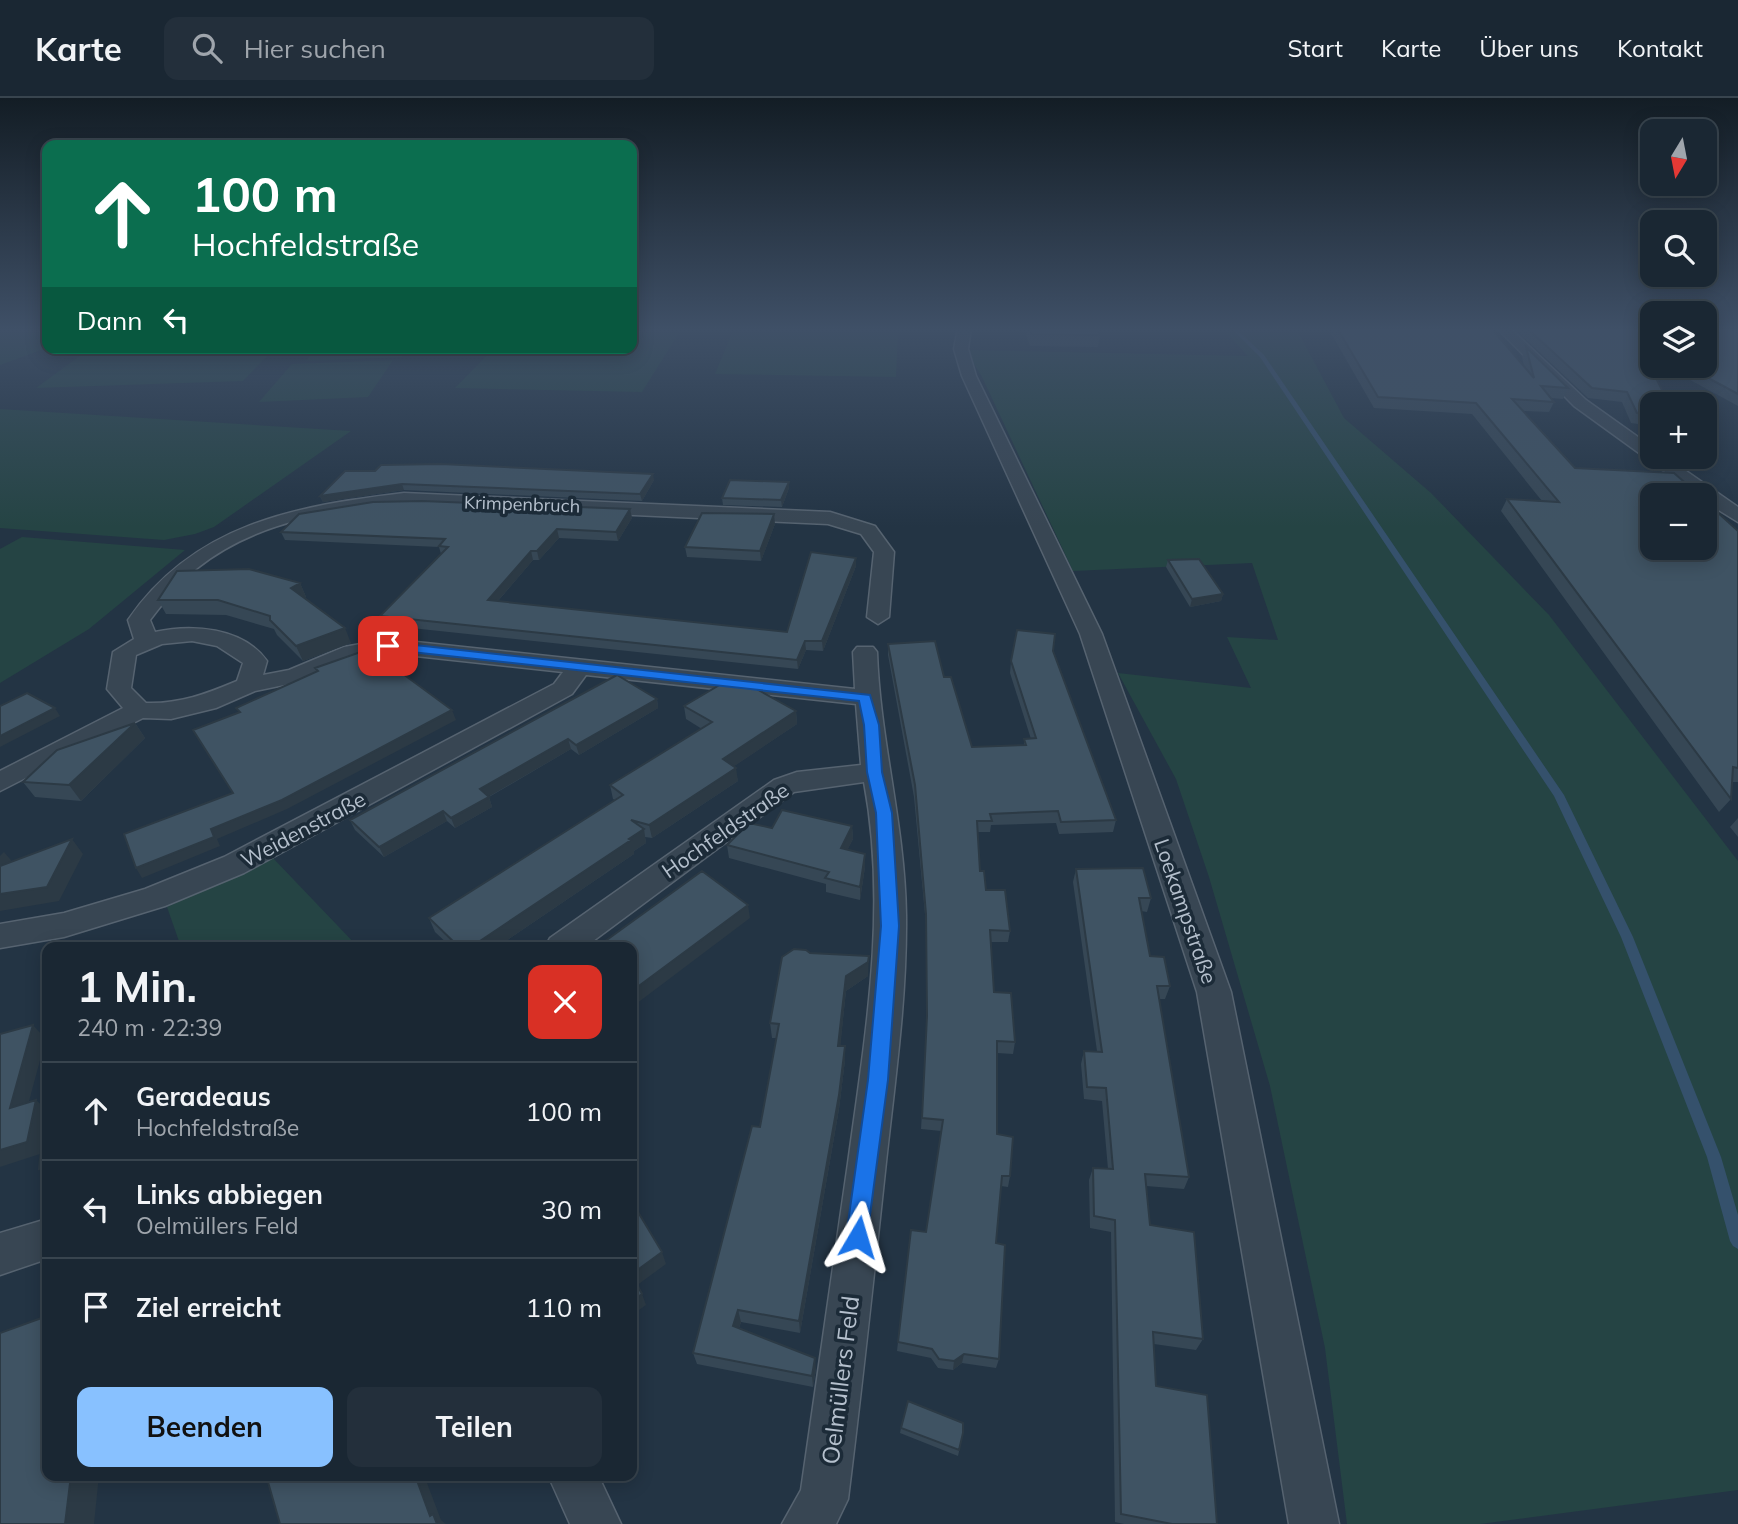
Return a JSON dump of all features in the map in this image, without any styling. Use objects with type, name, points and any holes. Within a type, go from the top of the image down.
[{"type":"street","name":"Loekampstraße","points":[[978,395],[1091,634],[1214,992],[1314,1524]]},
{"type":"street","points":[[1571,395],[1640,447]]},
{"type":"street","points":[[1671,469],[1738,516]]},
{"type":"street","name":"Krimpenbruch","points":[[146,640],[139,620],[167,585],[191,564],[223,545],[254,530],[308,513],[343,505],[404,499],[830,518],[868,530],[884,552],[878,617]]},
{"type":"street","points":[[139,710],[119,689],[125,652],[146,640],[170,633],[209,637],[240,646],[255,661],[248,685]]},
{"type":"street","points":[[0,782],[139,710],[171,710],[207,703],[248,685],[295,676],[352,652],[388,646],[865,698]]},
{"type":"street","points":[[865,652],[865,698],[871,725],[875,772]]},
{"type":"street","name":"Weidenstraße","points":[[0,936],[64,925],[103,914],[154,898],[234,865],[563,689],[580,666]]},
{"type":"street","name":"Hochfeldstraße","points":[[568,942],[783,786],[797,781],[875,772]]},
{"type":"street","name":"Oelmüllers Feld","points":[[807,1524],[824,1499],[878,1080],[890,926],[884,813],[875,772]]},
{"type":"street","points":[[0,1254],[42,1241]]},
{"type":"street","points":[[575,1481],[596,1524]]},
{"type":"green space","points":[[265,395],[370,395],[368,397],[259,402]]},
{"type":"green space","points":[[990,395],[1331,395],[1344,418],[1431,493],[1549,615],[1738,861],[1738,1490],[1480,1524],[1347,1524],[1325,1348],[1270,1086],[1209,877],[1176,779],[1118,673],[1251,688],[1227,637],[1278,640],[1252,563],[1073,571]]},
{"type":"green space","points":[[0,409],[351,431],[214,527],[164,540],[0,528]]},
{"type":"green space","points":[[22,537],[185,550],[89,629],[0,683],[0,549]]},
{"type":"green space","points":[[272,857],[353,942],[179,942],[167,907]]},
{"type":"building","points":[[1377,395],[1548,395],[1554,402],[1512,399],[1575,468],[1674,473],[1685,483],[1640,483],[1640,560],[1717,560],[1717,512],[1738,531],[1738,768],[1733,767],[1731,799],[1507,499],[1559,502],[1476,403],[1378,397]]},
{"type":"building","points":[[1628,395],[1640,395],[1640,414],[1637,413]]},
{"type":"building","points":[[441,464],[653,474],[640,494],[402,484],[320,496],[345,471],[375,471],[381,465]]},
{"type":"building","points":[[730,480],[789,482],[781,500],[722,498]]},
{"type":"building","points":[[422,501],[630,509],[616,532],[557,529],[537,551],[531,551],[488,600],[787,632],[811,552],[856,558],[822,641],[805,641],[797,660],[380,616],[448,547],[439,546],[445,539],[281,532],[299,514],[373,502]]},
{"type":"building","points":[[702,513],[774,514],[760,551],[685,547]]},
{"type":"building","points":[[1199,559],[1223,594],[1192,599],[1168,560]]},
{"type":"building","points":[[249,569],[300,583],[291,588],[345,628],[296,646],[270,620],[270,616],[218,600],[158,600],[177,571]]},
{"type":"building","points":[[1017,630],[1055,634],[1053,651],[1116,820],[1061,822],[1058,811],[990,814],[992,821],[977,821],[980,871],[984,871],[986,890],[1005,890],[1010,931],[990,930],[994,992],[1011,993],[1015,1042],[997,1041],[997,1134],[1013,1137],[1010,1176],[1002,1176],[996,1243],[1005,1245],[999,1359],[964,1354],[954,1361],[939,1359],[932,1349],[898,1342],[911,1230],[926,1232],[943,1120],[922,1118],[927,1016],[926,914],[915,785],[888,644],[935,641],[944,677],[951,677],[972,747],[1026,745],[1024,739],[1036,738],[1011,661]]},
{"type":"building","points":[[369,649],[452,710],[282,800],[211,829],[214,837],[136,868],[124,834],[233,793],[193,730],[240,712],[236,708],[318,671],[315,668]]},
{"type":"building","points":[[617,675],[657,699],[576,745],[568,739],[480,789],[489,797],[451,818],[443,811],[379,847],[350,820]]},
{"type":"building","points":[[728,680],[744,682],[796,711],[723,759],[736,768],[649,825],[631,820],[644,829],[478,942],[454,942],[429,918],[623,795],[610,785],[712,722],[684,706]]},
{"type":"building","points":[[27,693],[55,708],[0,736],[0,706]]},
{"type":"building","points":[[135,723],[69,785],[23,782],[57,750]]},
{"type":"building","points":[[782,810],[852,826],[841,848],[865,854],[860,887],[825,878],[829,872],[727,845],[749,823],[772,828]]},
{"type":"building","points":[[72,839],[47,887],[0,894],[0,866]]},
{"type":"building","points":[[1143,868],[1151,898],[1139,898],[1150,956],[1164,957],[1170,986],[1157,986],[1189,1177],[1145,1174],[1150,1225],[1194,1232],[1203,1339],[1153,1332],[1156,1386],[1207,1395],[1217,1524],[1172,1524],[1121,1514],[1115,1220],[1094,1216],[1093,1168],[1113,1169],[1106,1088],[1087,1087],[1084,1051],[1102,1052],[1076,869]]},
{"type":"building","points":[[702,871],[748,905],[637,987],[637,942],[604,942]]},
{"type":"building","points":[[794,949],[810,953],[869,956],[868,962],[846,976],[838,1046],[845,1046],[839,1095],[799,1321],[738,1310],[733,1326],[815,1358],[812,1376],[693,1353],[752,1126],[760,1127],[779,1024],[770,1023],[782,957]]},
{"type":"building","points":[[33,1025],[10,1108],[36,1100],[27,1142],[0,1150],[0,1034]]},
{"type":"building","points":[[42,1140],[42,1168],[39,1169]]},
{"type":"building","points":[[637,1210],[662,1252],[637,1270]]},
{"type":"building","points":[[637,1284],[642,1294],[637,1298]]},
{"type":"building","points":[[42,1318],[42,1481],[70,1481],[65,1524],[0,1524],[0,1333]]},
{"type":"building","points":[[908,1401],[963,1423],[959,1450],[901,1428]]},
{"type":"building","points":[[268,1481],[417,1481],[430,1516],[433,1514],[437,1524],[280,1524]]},
{"type":"waterway","points":[[1288,395],[1559,795],[1627,937],[1714,1157],[1738,1241]]},
{"type":"route","points":[[388,646],[865,698],[871,725],[875,772],[884,813],[890,926],[878,1080],[858,1237]]}]
